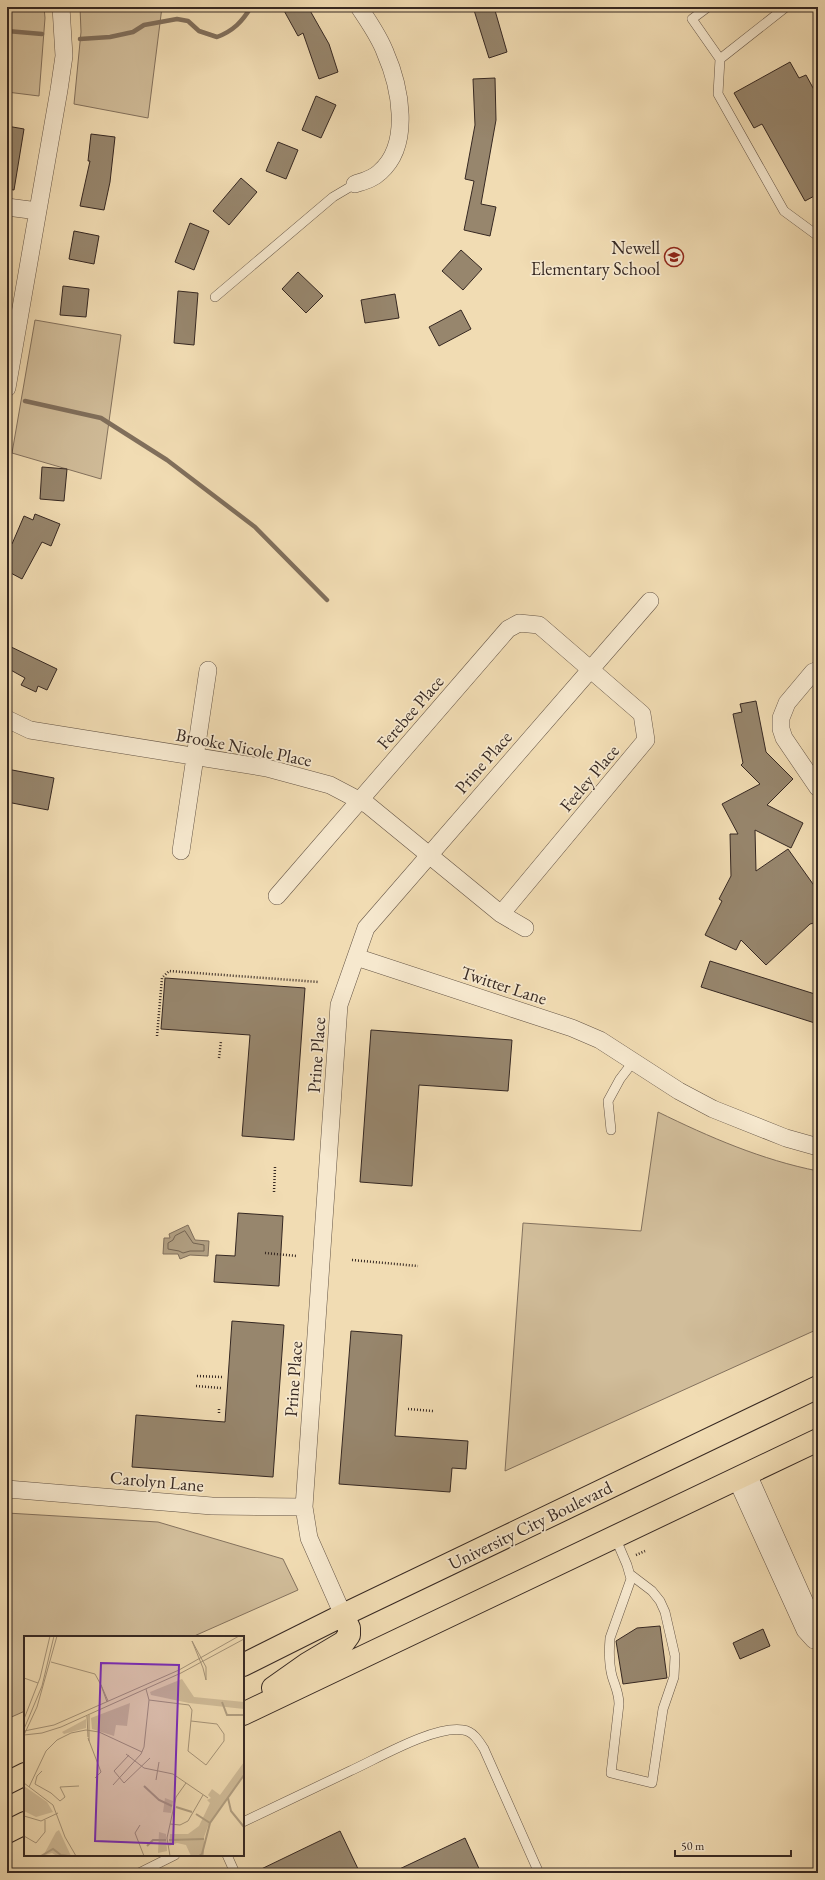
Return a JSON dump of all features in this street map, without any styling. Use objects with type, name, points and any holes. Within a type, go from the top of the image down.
[{"type":"main road","name":"University City Boulevard","points":[[244,1664],[343,1615],[818,1387]]},
{"type":"main road","points":[[798,1449],[818,1434]]},
{"type":"main road","points":[[244,1714],[818,1440]]},
{"type":"main road","points":[[244,1709],[307,1664],[344,1642],[349,1635],[349,1628],[343,1615]]},
{"type":"main road","points":[[7,1783],[24,1774]]},
{"type":"main road","points":[[7,1832],[24,1824]]},
{"type":"street","points":[[7,388],[64,56],[61,7]]},
{"type":"street","points":[[355,184],[374,176],[391,160],[395,153],[398,137],[400,111],[394,74],[385,50],[359,7]]},
{"type":"street","points":[[7,206],[38,211]]},
{"type":"street","name":"Prine Place","points":[[343,1615],[309,1538],[304,1507],[339,1005],[366,928],[590,668],[650,601]]},
{"type":"street","name":"Ferebee Place","points":[[277,896],[508,629],[519,623],[539,625],[590,668]]},
{"type":"street","name":"Feeley Place","points":[[501,914],[646,740],[642,714],[590,668]]},
{"type":"street","points":[[181,851],[208,670]]},
{"type":"street","points":[[818,670],[813,672],[787,703],[781,718],[784,738],[818,788]]},
{"type":"street","name":"Brooke Nicole Place","points":[[7,719],[30,730],[274,770],[330,785],[368,805],[501,914],[525,928]]},
{"type":"street","name":"Twitter Lane","points":[[356,957],[572,1028],[600,1040],[633,1062],[713,1109],[786,1138],[818,1147]]},
{"type":"street","points":[[742,1475],[805,1630],[816,1644]]},
{"type":"street","name":"Carolyn Lane","points":[[7,1489],[212,1506],[304,1507]]},
{"type":"lane","points":[[708,7],[692,19],[720,59],[718,94],[784,211],[818,236]]},
{"type":"lane","points":[[720,59],[786,7]]},
{"type":"lane","points":[[215,297],[333,197],[355,184]]},
{"type":"lane","points":[[611,1130],[608,1101],[620,1079],[633,1062]]},
{"type":"lane","points":[[614,1536],[631,1575],[652,1591],[660,1601],[666,1618],[675,1656],[674,1678],[663,1709],[652,1784],[611,1773],[619,1695],[612,1674],[610,1638],[612,1628],[627,1591],[631,1575]]},
{"type":"lane","points":[[244,1822],[407,1744],[439,1732],[453,1729],[464,1730],[472,1734],[484,1750],[539,1873]]},
{"type":"lane","points":[[139,1873],[173,1856]]},
{"type":"lane","points":[[227,1856],[235,1873]]},
{"type":"path","points":[[157,1036],[162,978],[169,971],[319,982]]},
{"type":"path","points":[[219,1058],[220,1040]]},
{"type":"path","points":[[274,1192],[275,1167]]},
{"type":"path","points":[[265,1254],[297,1256]]},
{"type":"path","points":[[352,1260],[418,1266]]},
{"type":"path","points":[[197,1376],[222,1377]]},
{"type":"path","points":[[196,1386],[221,1388]]},
{"type":"path","points":[[219,1408],[219,1413]]},
{"type":"path","points":[[408,1409],[432,1411]]},
{"type":"shaded area","points":[[7,7],[44,7],[45,18],[39,96],[7,92]]},
{"type":"shaded area","points":[[80,7],[162,7],[148,118],[74,104],[81,32]]},
{"type":"shaded area","points":[[35,320],[121,335],[101,479],[12,453]]},
{"type":"shaded area","points":[[658,1112],[736,1147],[777,1161],[818,1171],[818,1329],[505,1471],[523,1223],[641,1231]]},
{"type":"shaded area","points":[[7,1513],[158,1522],[283,1559],[298,1590],[194,1636],[24,1636],[24,1711],[7,1719]]},
{"type":"water","points":[[188,1225],[195,1240],[209,1241],[208,1256],[190,1255],[180,1259],[178,1254],[163,1254],[164,1238],[170,1238],[169,1234]]},
{"type":"building","points":[[282,7],[308,7],[329,44],[338,72],[319,79],[303,33],[298,36]]},
{"type":"building","points":[[473,7],[494,7],[507,52],[489,58]]},
{"type":"building","points":[[790,62],[799,78],[806,75],[818,97],[818,194],[805,201],[762,124],[754,128],[734,93]]},
{"type":"building","points":[[495,78],[496,120],[481,204],[496,207],[490,236],[464,230],[474,181],[465,179],[475,125],[473,79]]},
{"type":"building","points":[[316,96],[336,105],[321,138],[302,130]]},
{"type":"building","points":[[7,126],[24,129],[14,190],[7,189]]},
{"type":"building","points":[[91,134],[115,137],[110,182],[104,210],[80,206],[90,161],[88,161]]},
{"type":"building","points":[[278,142],[298,150],[286,179],[266,171]]},
{"type":"building","points":[[241,178],[257,192],[229,225],[213,211]]},
{"type":"building","points":[[190,223],[209,231],[194,270],[175,262]]},
{"type":"building","points":[[74,231],[99,236],[94,264],[69,259]]},
{"type":"building","points":[[461,250],[482,269],[463,290],[442,271]]},
{"type":"building","points":[[298,272],[323,296],[306,313],[282,289]]},
{"type":"building","points":[[63,286],[89,289],[86,317],[60,315]]},
{"type":"building","points":[[178,291],[198,293],[194,345],[174,343]]},
{"type":"building","points":[[395,294],[399,318],[365,323],[361,300]]},
{"type":"building","points":[[461,310],[471,329],[439,346],[429,327]]},
{"type":"building","points":[[42,467],[67,469],[64,501],[40,499]]},
{"type":"building","points":[[35,514],[60,524],[51,546],[42,542],[22,579],[7,571],[7,541],[12,544],[24,516],[33,520]]},
{"type":"building","points":[[7,645],[57,669],[47,690],[38,686],[36,692],[21,685],[25,678],[7,668]]},
{"type":"building","points":[[756,701],[766,752],[793,779],[767,805],[803,823],[791,848],[755,830],[756,871],[788,849],[818,891],[818,922],[810,924],[766,965],[741,940],[736,950],[705,935],[722,901],[719,899],[731,876],[730,834],[738,834],[722,804],[760,784],[741,765],[743,763],[733,714],[742,712],[740,704]]},
{"type":"building","points":[[7,769],[54,778],[48,810],[7,802]]},
{"type":"building","points":[[710,961],[818,995],[818,1024],[701,987]]},
{"type":"building","points":[[165,978],[305,988],[294,1140],[242,1136],[250,1035],[161,1029]]},
{"type":"building","points":[[371,1030],[512,1040],[508,1091],[419,1085],[412,1186],[360,1182]]},
{"type":"building","points":[[238,1213],[283,1216],[279,1286],[214,1282],[216,1255],[235,1256]]},
{"type":"building","points":[[232,1321],[284,1325],[273,1477],[132,1467],[136,1415],[225,1422]]},
{"type":"building","points":[[351,1331],[402,1335],[395,1436],[468,1441],[466,1469],[452,1468],[450,1492],[339,1484]]},
{"type":"building","points":[[660,1626],[667,1678],[623,1684],[616,1641],[637,1628]]},
{"type":"building","points":[[763,1629],[770,1646],[740,1659],[733,1643]]},
{"type":"building","points":[[340,1831],[360,1873],[253,1873]]},
{"type":"building","points":[[465,1838],[481,1873],[391,1873]]},
{"type":"waterway","points":[[80,39],[110,37],[133,32],[144,25],[177,19],[188,21],[199,31],[217,37],[228,32],[237,25],[251,7]]},
{"type":"waterway","points":[[7,31],[42,34]]},
{"type":"waterway","points":[[25,401],[101,418],[167,460],[255,527],[327,600]]},
{"type":"place","name":"Newell Elementary School","points":[[674,257]]}]
